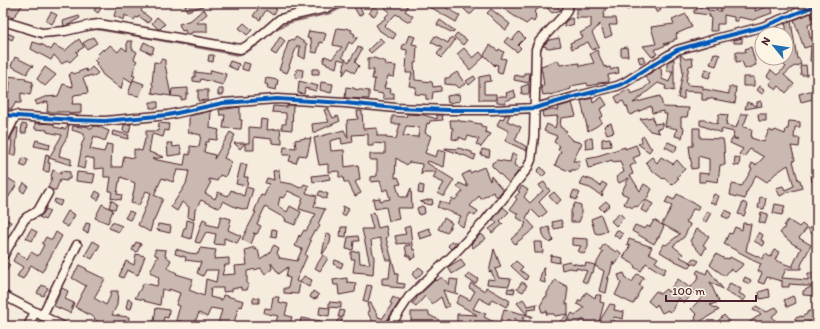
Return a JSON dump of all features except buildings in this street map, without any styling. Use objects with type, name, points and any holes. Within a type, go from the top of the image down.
[{"type":"street","points":[[3,21],[42,34],[99,24],[240,49],[251,43],[280,19],[326,8],[338,3]]},
{"type":"street","points":[[390,326],[409,297],[451,257],[485,221],[527,169],[531,160],[534,136],[537,45],[565,14],[570,3]]},
{"type":"street","points":[[3,115],[105,121],[168,116],[223,103],[277,99],[396,108],[448,110],[535,108],[617,86],[677,50],[762,27],[817,6]]},
{"type":"street","points":[[3,142],[16,115]]},
{"type":"street","points":[[3,256],[24,220],[38,211],[48,193]]},
{"type":"street","points":[[28,326],[38,314],[77,245]]},
{"type":"street","points":[[3,295],[62,326]]},
{"type":"waterway","points":[[271,31],[291,22],[331,13],[350,3]]},
{"type":"waterway","points":[[3,25],[19,30]]},
{"type":"waterway","points":[[84,31],[95,29],[238,55],[254,48],[266,36]]},
{"type":"waterway","points":[[45,37],[64,35]]},
{"type":"cycle path","points":[[3,115],[105,121],[168,115],[223,103],[277,99],[396,108],[448,110],[535,108],[617,86],[677,50],[762,27],[817,5]]}]
